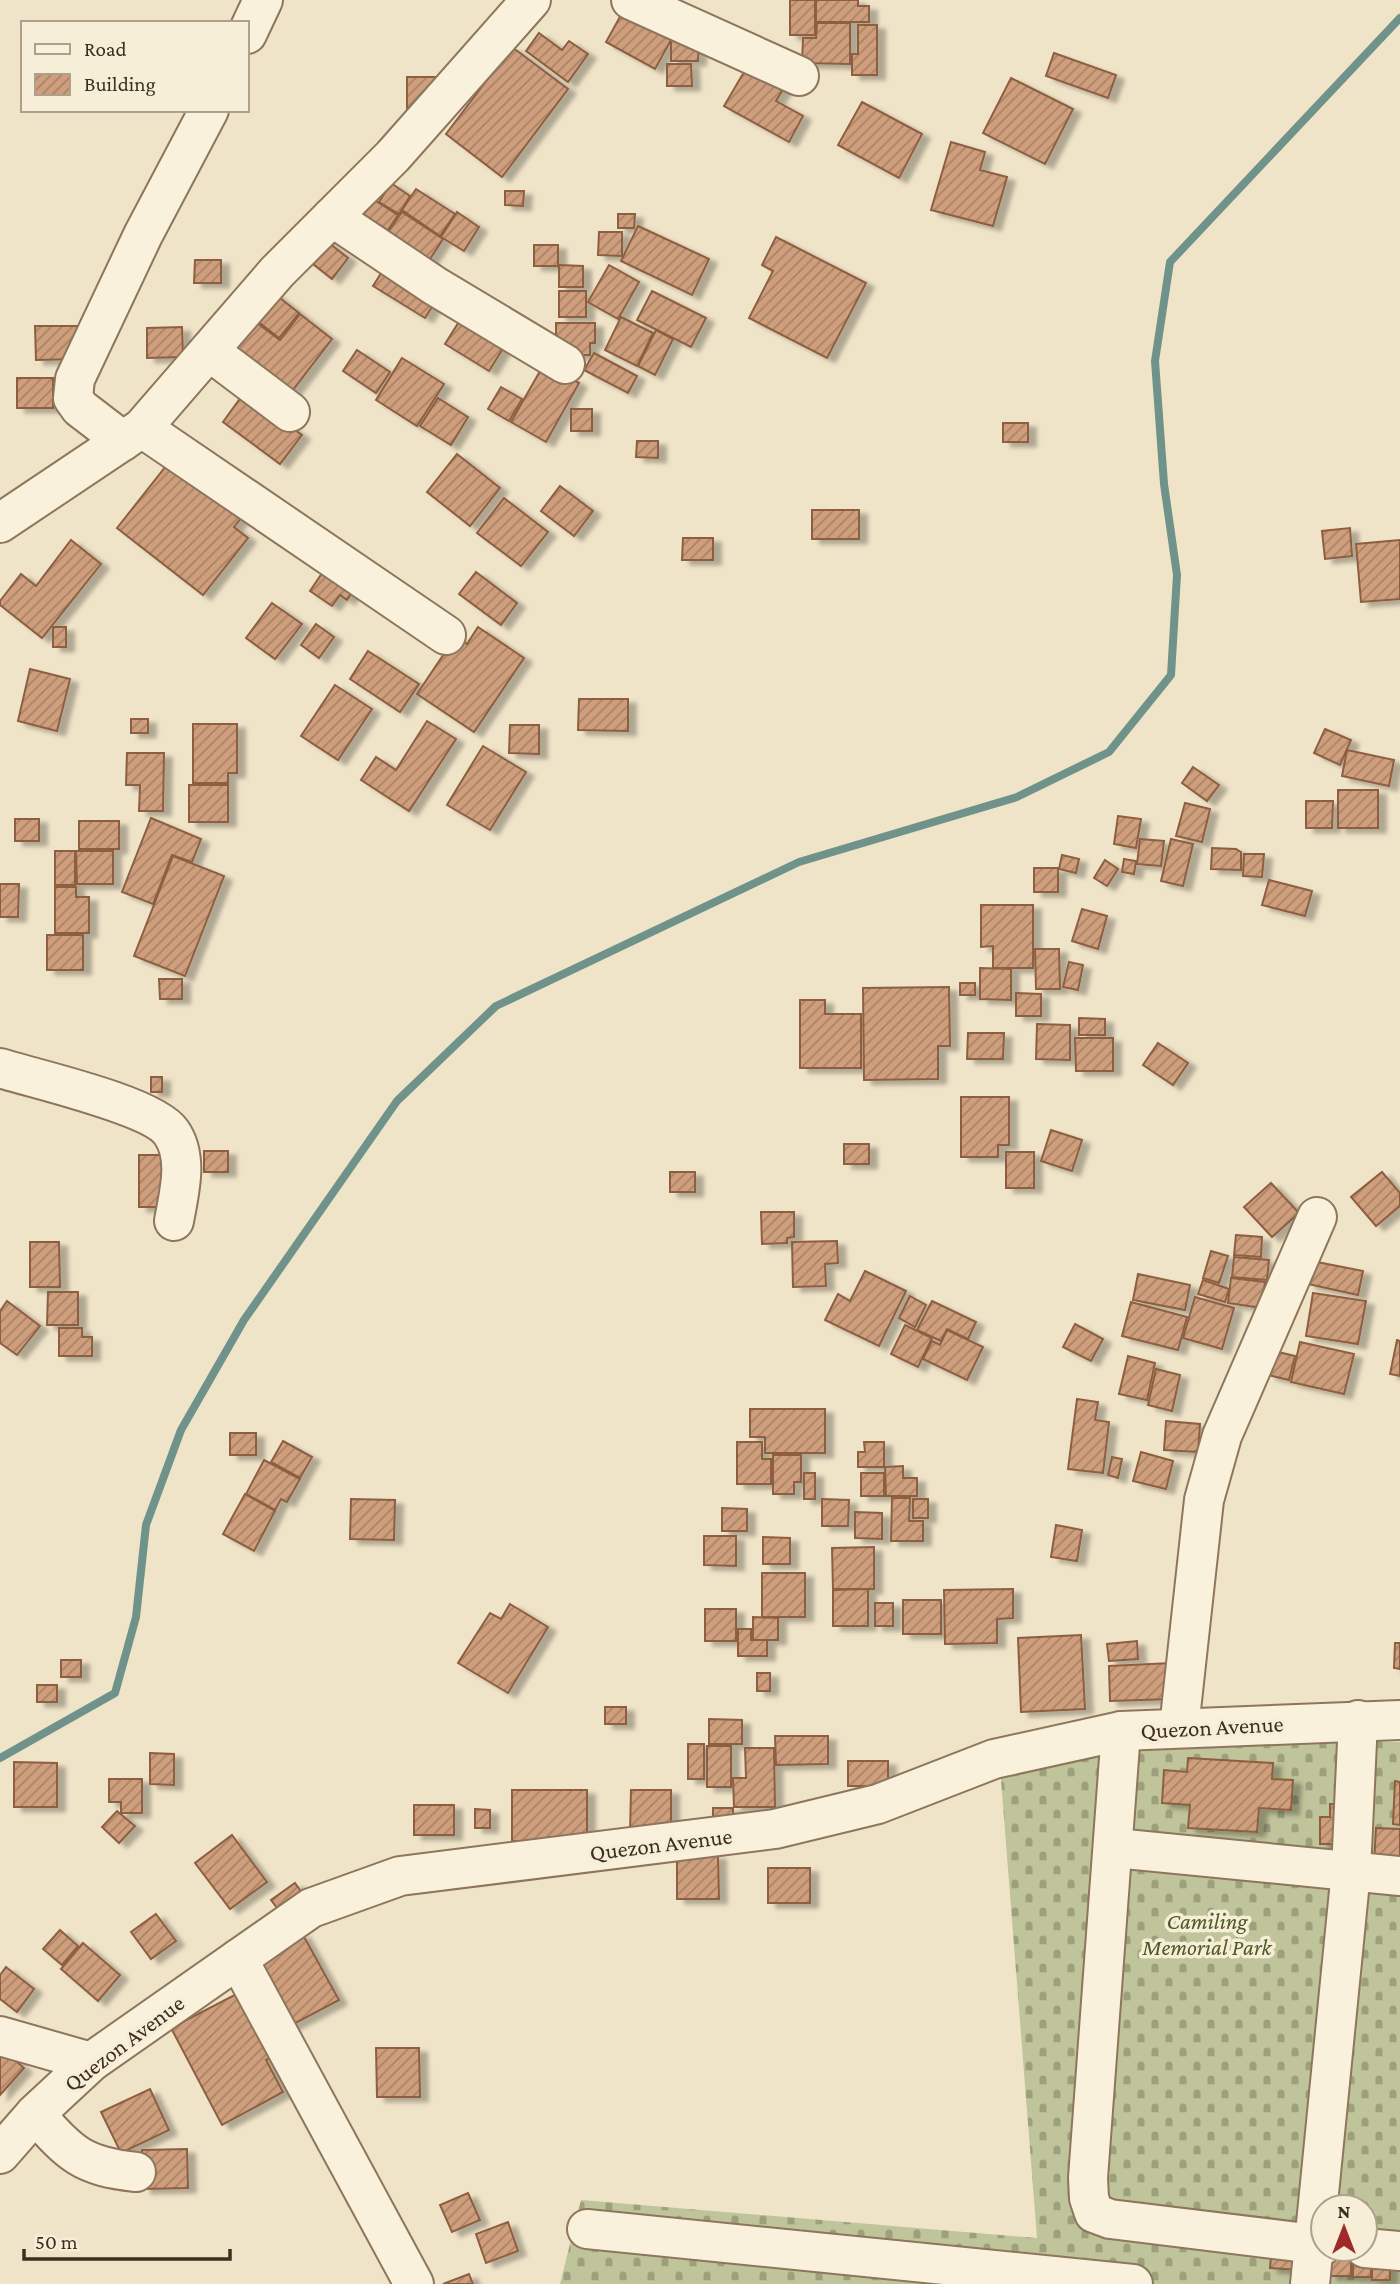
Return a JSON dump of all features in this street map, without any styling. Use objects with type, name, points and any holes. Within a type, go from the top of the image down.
[{"type":"street","points":[[248,32],[263,0]]},
{"type":"street","points":[[0,523],[133,435],[277,272],[393,156],[531,0]]},
{"type":"street","points":[[631,0],[799,75]]},
{"type":"street","points":[[208,112],[144,235],[75,379],[73,398],[80,408],[133,435],[446,635]]},
{"type":"street","points":[[332,217],[435,286],[565,364]]},
{"type":"street","points":[[209,351],[290,412]]},
{"type":"street","points":[[0,1068],[154,1117],[171,1132],[181,1156],[181,1181],[174,1221]]},
{"type":"street","points":[[1179,1728],[1204,1500],[1223,1436],[1317,1217]]},
{"type":"street","points":[[1324,2193],[1352,1871],[1358,1720]]},
{"type":"street","name":"Quezon Avenue","points":[[0,2154],[35,2114],[91,2062],[311,1908],[400,1877],[775,1829],[878,1804],[994,1759],[1121,1731],[1400,1720]]},
{"type":"street","points":[[1121,1731],[1115,1848],[1088,2178],[1089,2199],[1094,2213],[1110,2219],[1309,2243]]},
{"type":"street","points":[[1115,1848],[1400,1876]]},
{"type":"street","points":[[238,1959],[414,2284]]},
{"type":"street","points":[[0,2036],[91,2062]]},
{"type":"street","points":[[35,2114],[65,2146],[84,2161],[104,2169],[136,2172]]},
{"type":"street","points":[[587,2229],[1052,2280],[1133,2284]]},
{"type":"street","points":[[1379,2249],[1400,2251]]},
{"type":"street","points":[[1310,2284],[1315,2263]]},
{"type":"green space","name":"Camiling Memorial Park","points":[[1147,1741],[1400,1742],[1400,2284],[560,2284],[581,2200],[1037,2238],[1000,1767]]},
{"type":"building","points":[[790,0],[815,0],[815,35],[790,35]]},
{"type":"building","points":[[816,0],[858,0],[858,6],[869,6],[869,22],[816,22]]},
{"type":"building","points":[[622,13],[671,40],[655,69],[606,42]]},
{"type":"building","points":[[817,23],[850,23],[850,64],[802,63],[803,38],[816,38]]},
{"type":"building","points":[[858,25],[877,25],[877,75],[852,75],[852,54],[858,54]]},
{"type":"building","points":[[539,33],[562,50],[569,41],[588,54],[568,82],[526,51]]},
{"type":"building","points":[[671,34],[699,34],[698,61],[671,61]]},
{"type":"building","points":[[512,47],[568,89],[502,177],[446,134]]},
{"type":"building","points":[[1054,53],[1116,75],[1108,98],[1046,76]]},
{"type":"building","points":[[751,60],[788,81],[776,101],[803,116],[789,142],[724,106]]},
{"type":"building","points":[[667,64],[691,64],[692,86],[667,86]]},
{"type":"building","points":[[407,77],[438,77],[407,112]]},
{"type":"building","points":[[1011,78],[1073,109],[1045,164],[983,133]]},
{"type":"building","points":[[862,102],[922,134],[899,178],[838,145]]},
{"type":"building","points":[[951,142],[985,152],[980,170],[1007,177],[993,226],[931,210]]},
{"type":"building","points":[[391,183],[410,196],[399,214],[379,202]]},
{"type":"building","points":[[416,189],[455,214],[440,236],[402,210]]},
{"type":"building","points":[[505,191],[524,191],[523,206],[505,205]]},
{"type":"building","points":[[363,193],[398,215],[388,230],[367,217],[358,230]]},
{"type":"building","points":[[402,212],[443,239],[421,273],[388,232]]},
{"type":"building","points":[[457,212],[479,227],[464,251],[441,237]]},
{"type":"building","points":[[618,214],[635,214],[634,228],[618,228]]},
{"type":"building","points":[[638,226],[709,259],[692,295],[621,261]]},
{"type":"building","points":[[599,232],[622,232],[622,256],[598,255]]},
{"type":"building","points":[[320,236],[348,258],[332,279],[303,256]]},
{"type":"building","points":[[776,237],[866,283],[827,358],[749,318],[773,271],[762,265]]},
{"type":"building","points":[[534,245],[558,245],[558,266],[534,266]]},
{"type":"building","points":[[390,259],[442,291],[425,318],[373,286]]},
{"type":"building","points":[[195,260],[221,260],[221,283],[194,283]]},
{"type":"building","points":[[559,265],[583,266],[583,287],[559,287]]},
{"type":"building","points":[[609,265],[639,282],[618,319],[588,302]]},
{"type":"building","points":[[271,291],[299,313],[279,338],[251,316]]},
{"type":"building","points":[[559,291],[586,291],[586,317],[559,317]]},
{"type":"building","points":[[652,291],[706,318],[691,347],[637,320]]},
{"type":"building","points":[[465,312],[509,339],[489,371],[445,344]]},
{"type":"building","points":[[300,314],[332,339],[286,399],[223,351],[249,317],[280,340]]},
{"type":"building","points":[[621,317],[653,333],[637,366],[605,350]]},
{"type":"building","points":[[556,323],[595,323],[595,343],[590,343],[590,355],[556,355]]},
{"type":"building","points":[[35,326],[77,326],[77,359],[36,360]]},
{"type":"building","points":[[182,327],[183,357],[147,358],[147,328]]},
{"type":"building","points":[[656,330],[673,339],[655,375],[638,366]]},
{"type":"building","points":[[357,350],[390,372],[376,393],[343,371]]},
{"type":"building","points":[[594,353],[637,376],[628,393],[584,370]]},
{"type":"building","points":[[402,358],[444,384],[417,426],[376,400]]},
{"type":"building","points":[[544,364],[579,383],[546,442],[511,422]]},
{"type":"building","points":[[17,378],[53,378],[53,408],[17,408]]},
{"type":"building","points":[[501,387],[522,399],[509,421],[488,409]]},
{"type":"building","points":[[244,393],[302,435],[280,464],[223,422]]},
{"type":"building","points":[[438,398],[468,417],[451,445],[420,426]]},
{"type":"building","points":[[571,409],[592,409],[592,431],[571,431]]},
{"type":"building","points":[[1003,423],[1028,423],[1028,442],[1003,442]]},
{"type":"building","points":[[637,441],[658,441],[658,458],[636,457]]},
{"type":"building","points":[[457,454],[500,488],[470,526],[427,492]]},
{"type":"building","points":[[174,456],[246,512],[234,527],[248,538],[203,595],[117,528]]},
{"type":"building","points":[[560,486],[593,511],[574,536],[541,511]]},
{"type":"building","points":[[504,498],[548,532],[521,566],[477,533]]},
{"type":"building","points":[[812,510],[859,510],[859,539],[812,539]]},
{"type":"building","points":[[1350,528],[1352,556],[1325,559],[1322,531]]},
{"type":"building","points":[[683,538],[713,538],[713,560],[682,560]]},
{"type":"building","points":[[71,540],[101,564],[42,638],[0,605],[0,601],[21,574],[36,586]]},
{"type":"building","points":[[1400,540],[1400,599],[1361,602],[1356,544]]},
{"type":"building","points":[[327,566],[356,586],[347,600],[340,595],[332,606],[310,591]]},
{"type":"building","points":[[476,572],[517,603],[501,625],[459,594]]},
{"type":"building","points":[[272,603],[302,624],[275,659],[246,638]]},
{"type":"building","points":[[316,624],[334,637],[319,658],[301,645]]},
{"type":"building","points":[[53,627],[66,627],[66,647],[53,647]]},
{"type":"building","points":[[478,627],[524,658],[474,732],[417,694],[456,636],[467,644]]},
{"type":"building","points":[[368,651],[419,684],[400,712],[350,679]]},
{"type":"building","points":[[30,669],[70,679],[57,731],[18,721]]},
{"type":"building","points":[[335,685],[372,709],[338,760],[301,736]]},
{"type":"building","points":[[579,699],[628,699],[628,731],[578,730]]},
{"type":"building","points":[[131,719],[148,719],[148,733],[131,733]]},
{"type":"building","points":[[427,721],[456,739],[409,811],[361,780],[376,757],[396,770]]},
{"type":"building","points":[[193,724],[237,724],[237,773],[228,773],[228,783],[193,783]]},
{"type":"building","points":[[510,725],[539,725],[539,754],[509,753]]},
{"type":"building","points":[[1325,729],[1351,740],[1340,765],[1314,753]]},
{"type":"building","points":[[483,746],[526,772],[490,830],[447,805]]},
{"type":"building","points":[[1347,750],[1394,760],[1389,786],[1342,776]]},
{"type":"building","points":[[127,753],[164,753],[163,811],[139,811],[140,785],[126,785]]},
{"type":"building","points":[[1193,767],[1219,785],[1207,801],[1182,783]]},
{"type":"building","points":[[189,785],[228,785],[228,822],[189,822]]},
{"type":"building","points":[[1338,790],[1378,790],[1378,828],[1338,828]]},
{"type":"building","points":[[1306,801],[1333,801],[1332,828],[1306,828]]},
{"type":"building","points":[[1185,803],[1210,809],[1202,842],[1176,836]]},
{"type":"building","points":[[1118,816],[1141,819],[1136,848],[1114,844]]},
{"type":"building","points":[[151,818],[201,839],[192,862],[172,855],[153,904],[122,892]]},
{"type":"building","points":[[15,819],[39,819],[39,841],[15,841]]},
{"type":"building","points":[[79,821],[119,821],[119,849],[79,849]]},
{"type":"building","points":[[1140,839],[1164,841],[1161,866],[1137,864]]},
{"type":"building","points":[[1171,839],[1193,844],[1183,886],[1161,881]]},
{"type":"building","points":[[1212,848],[1236,849],[1241,852],[1241,870],[1211,869]]},
{"type":"building","points":[[55,851],[75,851],[75,885],[55,885]]},
{"type":"building","points":[[76,851],[113,851],[113,884],[77,884]]},
{"type":"building","points":[[1244,854],[1264,854],[1262,877],[1243,876]]},
{"type":"building","points":[[1062,855],[1079,859],[1076,873],[1059,869]]},
{"type":"building","points":[[173,856],[224,876],[185,976],[134,956]]},
{"type":"building","points":[[1124,859],[1136,861],[1134,874],[1122,872]]},
{"type":"building","points":[[1105,860],[1118,869],[1107,886],[1094,878]]},
{"type":"building","points":[[1034,868],[1058,868],[1058,892],[1034,892]]},
{"type":"building","points":[[1269,880],[1312,891],[1305,916],[1262,905]]},
{"type":"building","points":[[0,884],[19,884],[18,917],[0,917]]},
{"type":"building","points":[[55,887],[76,887],[76,897],[89,897],[89,933],[55,933]]},
{"type":"building","points":[[981,905],[1033,905],[1033,968],[993,968],[993,946],[981,947]]},
{"type":"building","points":[[1082,909],[1107,916],[1098,949],[1072,941]]},
{"type":"building","points":[[47,935],[83,935],[83,970],[47,970]]},
{"type":"building","points":[[1035,949],[1059,949],[1060,989],[1036,989]]},
{"type":"building","points":[[1069,962],[1083,965],[1078,990],[1063,987]]},
{"type":"building","points":[[980,968],[1011,969],[1011,1000],[980,999]]},
{"type":"building","points":[[159,979],[182,979],[182,999],[160,999]]},
{"type":"building","points":[[960,983],[975,983],[975,995],[960,995]]},
{"type":"building","points":[[949,987],[950,1046],[938,1046],[938,1079],[864,1080],[863,988]]},
{"type":"building","points":[[1016,993],[1041,994],[1041,1016],[1016,1016]]},
{"type":"building","points":[[800,1000],[825,1000],[825,1014],[861,1014],[861,1068],[800,1068]]},
{"type":"building","points":[[1079,1018],[1105,1019],[1105,1035],[1079,1035]]},
{"type":"building","points":[[1037,1024],[1070,1025],[1070,1060],[1036,1059]]},
{"type":"building","points":[[968,1033],[1004,1033],[1003,1059],[967,1059]]},
{"type":"building","points":[[1075,1038],[1113,1038],[1113,1071],[1076,1071]]},
{"type":"building","points":[[1158,1043],[1188,1063],[1173,1085],[1143,1065]]},
{"type":"building","points":[[151,1077],[162,1077],[162,1092],[151,1092]]},
{"type":"building","points":[[961,1097],[1009,1097],[1009,1145],[998,1145],[998,1157],[961,1157]]},
{"type":"building","points":[[1051,1130],[1082,1140],[1072,1171],[1041,1161]]},
{"type":"building","points":[[844,1144],[869,1144],[869,1164],[844,1164]]},
{"type":"building","points":[[204,1151],[228,1151],[228,1172],[204,1172]]},
{"type":"building","points":[[1006,1152],[1034,1152],[1034,1188],[1006,1188]]},
{"type":"building","points":[[139,1155],[171,1155],[171,1207],[139,1207]]},
{"type":"building","points":[[670,1172],[695,1172],[695,1192],[670,1192]]},
{"type":"building","points":[[1382,1172],[1400,1193],[1400,1206],[1376,1226],[1351,1197]]},
{"type":"building","points":[[1271,1183],[1299,1213],[1272,1237],[1244,1207]]},
{"type":"building","points":[[761,1212],[794,1212],[794,1237],[787,1238],[787,1243],[762,1244]]},
{"type":"building","points":[[1236,1235],[1262,1237],[1261,1257],[1234,1255]]},
{"type":"building","points":[[837,1241],[838,1263],[825,1264],[826,1286],[793,1287],[792,1242]]},
{"type":"building","points":[[30,1242],[59,1242],[60,1287],[30,1287]]},
{"type":"building","points":[[1211,1251],[1228,1256],[1219,1283],[1203,1278]]},
{"type":"building","points":[[1234,1257],[1269,1260],[1267,1280],[1232,1277]]},
{"type":"building","points":[[1312,1261],[1363,1271],[1358,1295],[1308,1284]]},
{"type":"building","points":[[865,1271],[906,1291],[879,1346],[825,1320],[838,1294],[850,1301]]},
{"type":"building","points":[[1138,1274],[1190,1285],[1185,1310],[1133,1300]]},
{"type":"building","points":[[1231,1278],[1265,1282],[1262,1308],[1228,1303]]},
{"type":"building","points":[[1203,1280],[1229,1289],[1225,1302],[1198,1294]]},
{"type":"building","points":[[48,1292],[78,1292],[78,1325],[47,1325]]},
{"type":"building","points":[[1313,1293],[1366,1301],[1358,1344],[1306,1336]]},
{"type":"building","points":[[910,1296],[926,1305],[915,1327],[899,1318]]},
{"type":"building","points":[[1195,1297],[1234,1308],[1222,1349],[1183,1338]]},
{"type":"building","points":[[7,1301],[40,1326],[17,1355],[0,1343],[0,1311]]},
{"type":"building","points":[[932,1301],[976,1322],[968,1339],[947,1329],[941,1341],[917,1330]]},
{"type":"building","points":[[1131,1302],[1187,1317],[1178,1350],[1122,1336]]},
{"type":"building","points":[[1075,1324],[1103,1339],[1091,1361],[1063,1347]]},
{"type":"building","points":[[905,1325],[932,1338],[918,1367],[891,1354]]},
{"type":"building","points":[[59,1328],[82,1328],[82,1337],[92,1337],[92,1356],[59,1356]]},
{"type":"building","points":[[947,1330],[983,1347],[967,1380],[923,1359],[932,1341],[940,1345]]},
{"type":"building","points":[[1397,1340],[1400,1341],[1400,1376],[1390,1374]]},
{"type":"building","points":[[1300,1342],[1354,1354],[1344,1394],[1291,1382]]},
{"type":"building","points":[[1274,1351],[1295,1356],[1289,1380],[1268,1375]]},
{"type":"building","points":[[1128,1356],[1155,1363],[1147,1400],[1119,1394]]},
{"type":"building","points":[[1156,1369],[1180,1375],[1172,1411],[1148,1405]]},
{"type":"building","points":[[1077,1399],[1098,1402],[1095,1420],[1109,1422],[1103,1473],[1068,1469]]},
{"type":"building","points":[[750,1409],[825,1409],[825,1453],[765,1453],[765,1437],[750,1437]]},
{"type":"building","points":[[1166,1421],[1200,1424],[1198,1452],[1164,1450]]},
{"type":"building","points":[[230,1433],[256,1433],[256,1455],[230,1455]]},
{"type":"building","points":[[283,1441],[312,1457],[300,1478],[271,1462]]},
{"type":"building","points":[[737,1442],[762,1442],[762,1459],[771,1459],[771,1484],[737,1484]]},
{"type":"building","points":[[864,1442],[884,1442],[884,1467],[858,1467],[858,1452],[865,1452]]},
{"type":"building","points":[[1141,1452],[1173,1461],[1166,1489],[1133,1481]]},
{"type":"building","points":[[773,1455],[801,1455],[801,1482],[794,1482],[794,1494],[773,1494]]},
{"type":"building","points":[[1112,1457],[1122,1459],[1118,1478],[1108,1475]]},
{"type":"building","points":[[264,1460],[300,1479],[287,1502],[281,1499],[275,1510],[246,1494]]},
{"type":"building","points":[[903,1466],[903,1478],[917,1478],[917,1496],[886,1496],[885,1467]]},
{"type":"building","points":[[804,1473],[815,1473],[815,1499],[804,1499]]},
{"type":"building","points":[[861,1473],[884,1473],[884,1496],[861,1496]]},
{"type":"building","points":[[245,1494],[275,1511],[254,1551],[223,1534]]},
{"type":"building","points":[[892,1498],[910,1498],[909,1521],[923,1521],[923,1541],[891,1541]]},
{"type":"building","points":[[351,1499],[395,1500],[394,1540],[350,1539]]},
{"type":"building","points":[[822,1499],[849,1500],[848,1526],[822,1526]]},
{"type":"building","points":[[913,1499],[928,1499],[928,1518],[913,1518]]},
{"type":"building","points":[[722,1508],[747,1509],[747,1531],[722,1531]]},
{"type":"building","points":[[855,1512],[882,1513],[882,1539],[855,1538]]},
{"type":"building","points":[[1056,1525],[1082,1530],[1077,1561],[1051,1557]]},
{"type":"building","points":[[704,1536],[736,1536],[736,1566],[704,1565]]},
{"type":"building","points":[[763,1537],[790,1538],[790,1564],[763,1564]]},
{"type":"building","points":[[874,1547],[874,1589],[833,1589],[832,1548]]},
{"type":"building","points":[[762,1573],[805,1573],[805,1617],[762,1617]]},
{"type":"building","points":[[868,1589],[868,1626],[833,1626],[833,1590]]},
{"type":"building","points":[[1013,1589],[1013,1618],[997,1619],[997,1643],[945,1644],[944,1590]]},
{"type":"building","points":[[903,1600],[941,1600],[941,1634],[903,1634]]},
{"type":"building","points":[[875,1603],[893,1603],[893,1626],[875,1626]]},
{"type":"building","points":[[510,1604],[548,1627],[508,1693],[458,1663],[490,1613],[501,1619]]},
{"type":"building","points":[[705,1609],[736,1609],[736,1641],[705,1641]]},
{"type":"building","points":[[753,1617],[778,1618],[778,1640],[753,1640]]},
{"type":"building","points":[[738,1629],[751,1629],[751,1640],[767,1640],[767,1656],[738,1656]]},
{"type":"building","points":[[1081,1635],[1085,1709],[1021,1712],[1018,1638]]},
{"type":"building","points":[[1137,1641],[1138,1659],[1109,1661],[1107,1644]]},
{"type":"building","points":[[1395,1643],[1400,1643],[1400,1669],[1394,1668]]},
{"type":"building","points":[[61,1660],[81,1660],[81,1677],[61,1677]]},
{"type":"building","points":[[1171,1663],[1172,1699],[1110,1701],[1109,1666]]},
{"type":"building","points":[[757,1673],[770,1673],[770,1691],[757,1691]]},
{"type":"building","points":[[37,1685],[57,1685],[57,1702],[37,1702]]},
{"type":"building","points":[[605,1707],[626,1707],[626,1724],[605,1724]]},
{"type":"building","points":[[709,1719],[742,1720],[742,1744],[709,1744]]},
{"type":"building","points":[[775,1736],[828,1736],[828,1764],[776,1765]]},
{"type":"building","points":[[688,1744],[704,1744],[704,1779],[688,1779]]},
{"type":"building","points":[[707,1746],[731,1746],[731,1787],[707,1787]]},
{"type":"building","points":[[745,1748],[774,1748],[775,1807],[734,1807],[733,1778],[746,1778]]},
{"type":"building","points":[[150,1753],[174,1754],[174,1785],[150,1784]]},
{"type":"building","points":[[1188,1758],[1273,1763],[1272,1779],[1293,1780],[1291,1810],[1259,1808],[1257,1832],[1188,1828],[1190,1805],[1162,1803],[1164,1770],[1187,1772]]},
{"type":"building","points":[[848,1761],[888,1761],[888,1786],[848,1786]]},
{"type":"building","points":[[14,1762],[57,1763],[57,1807],[14,1807]]},
{"type":"building","points":[[109,1779],[142,1779],[142,1813],[121,1813],[121,1802],[109,1802]]},
{"type":"building","points":[[1395,1781],[1400,1782],[1400,1825],[1393,1824]]},
{"type":"building","points":[[512,1790],[587,1790],[587,1841],[512,1841]]},
{"type":"building","points":[[631,1790],[671,1790],[671,1834],[630,1833]]},
{"type":"building","points":[[1330,1804],[1348,1804],[1348,1844],[1320,1844],[1320,1817],[1330,1817]]},
{"type":"building","points":[[414,1805],[454,1805],[454,1835],[414,1835]]},
{"type":"building","points":[[713,1808],[733,1808],[733,1819],[713,1819]]},
{"type":"building","points":[[475,1809],[490,1810],[490,1828],[475,1828]]},
{"type":"building","points":[[117,1811],[135,1826],[119,1843],[102,1827]]},
{"type":"building","points":[[1376,1828],[1400,1829],[1400,1873],[1374,1863]]},
{"type":"building","points":[[232,1835],[267,1882],[230,1909],[195,1863]]},
{"type":"building","points":[[677,1855],[718,1855],[719,1899],[677,1899]]},
{"type":"building","points":[[768,1868],[810,1868],[810,1903],[768,1903]]},
{"type":"building","points":[[295,1883],[310,1904],[287,1921],[271,1900]]},
{"type":"building","points":[[156,1914],[176,1941],[151,1959],[131,1932]]},
{"type":"building","points":[[60,1930],[78,1946],[62,1965],[43,1949]]},
{"type":"building","points":[[302,1933],[339,2000],[288,2027],[252,1961]]},
{"type":"building","points":[[83,1943],[120,1975],[98,2001],[61,1969]]},
{"type":"building","points":[[6,1967],[34,1989],[17,2012],[0,1999],[0,1975]]},
{"type":"building","points":[[246,1989],[280,2053],[266,2060],[283,2092],[222,2125],[171,2028]]},
{"type":"building","points":[[0,2047],[24,2068],[0,2095]]},
{"type":"building","points":[[376,2048],[419,2048],[420,2097],[377,2097]]},
{"type":"building","points":[[150,2089],[169,2130],[121,2153],[101,2112]]},
{"type":"building","points":[[187,2149],[188,2188],[143,2189],[142,2150]]},
{"type":"building","points":[[468,2193],[480,2220],[452,2232],[440,2205]]},
{"type":"building","points":[[508,2222],[518,2251],[486,2263],[476,2234]]},
{"type":"building","points":[[1272,2243],[1302,2246],[1300,2270],[1270,2268]]},
{"type":"building","points":[[1379,2252],[1390,2252],[1390,2280],[1372,2280],[1372,2263],[1379,2263]]},
{"type":"building","points":[[1329,2263],[1351,2263],[1351,2276],[1329,2276]]},
{"type":"building","points":[[1353,2263],[1371,2263],[1371,2277],[1353,2277]]},
{"type":"building","points":[[469,2274],[473,2284],[443,2284]]},
{"type":"waterway","points":[[0,1758],[115,1693],[136,1617],[146,1525],[181,1430],[244,1320],[397,1101],[496,1006],[799,862],[1017,797],[1109,752],[1171,675],[1177,575],[1164,484],[1155,361],[1170,262],[1400,18]]}]
